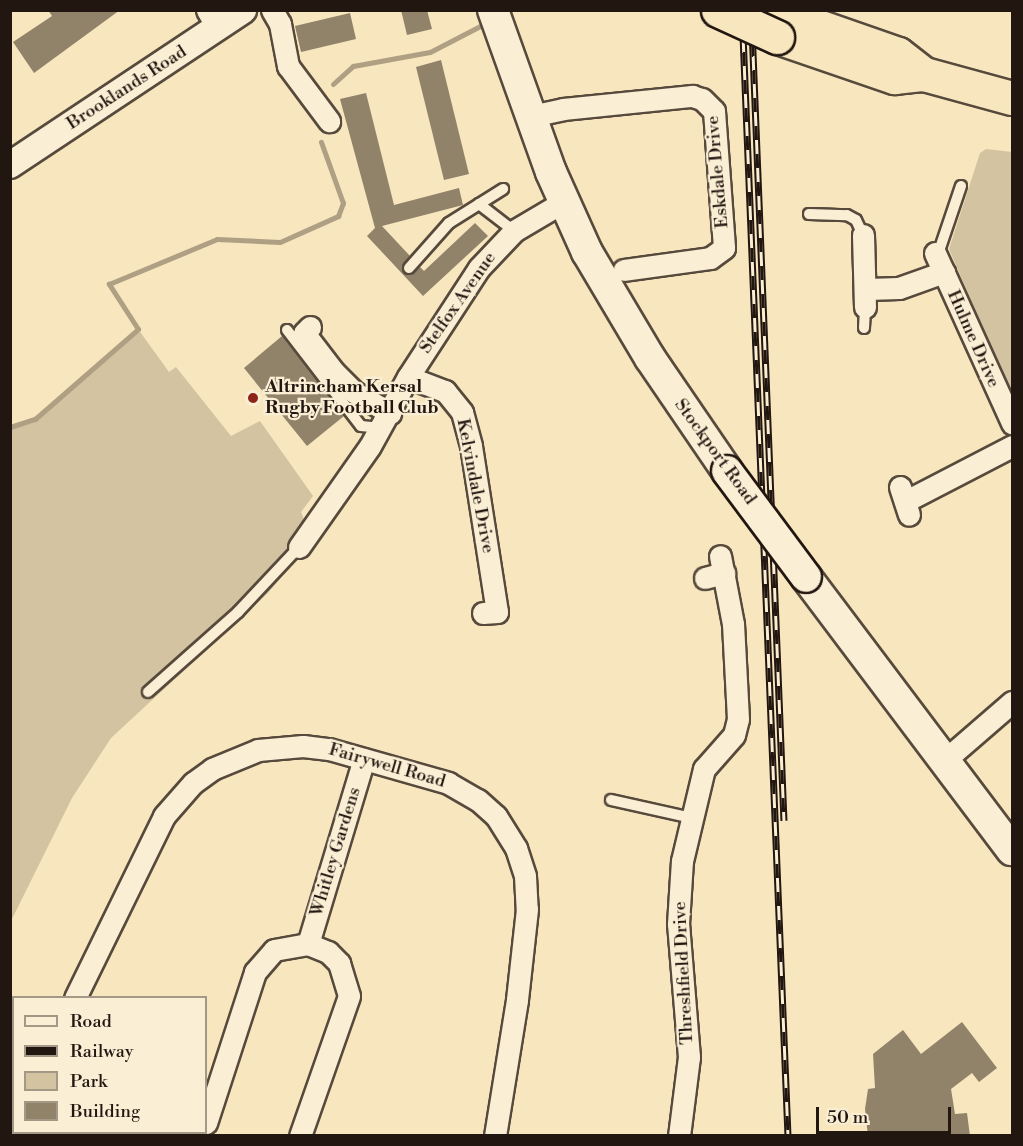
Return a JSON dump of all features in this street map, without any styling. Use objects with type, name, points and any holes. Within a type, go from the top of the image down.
[{"type":"highway","points":[[718,10],[775,20],[894,77],[924,74],[1012,98]]},
{"type":"main road","name":"Stockport Road","points":[[497,22],[563,202],[625,318],[727,471],[1012,850]]},
{"type":"street","name":"Brooklands Road","points":[[10,165],[212,19],[243,10]]},
{"type":"street","points":[[272,10],[280,24],[288,66],[329,121]]},
{"type":"street","name":"Eskdale Drive","points":[[531,116],[563,109],[692,96],[702,99],[714,111],[724,248],[710,258],[624,270]]},
{"type":"street","name":"Stelfox Avenue","points":[[299,547],[386,420],[408,376],[479,268],[514,231],[563,202]]},
{"type":"street","points":[[863,235],[866,298],[899,288],[938,261]]},
{"type":"street","name":"Hulme Drive","points":[[938,261],[1012,423]]},
{"type":"street","points":[[310,327],[303,333],[334,372],[386,420]]},
{"type":"street","name":"Kelvindale Drive","points":[[408,376],[445,391],[462,412],[497,612],[483,613]]},
{"type":"street","points":[[905,501],[1012,446]]},
{"type":"street","name":"Threshfield Drive","points":[[679,1136],[689,1056],[678,901],[692,818],[704,769],[737,728],[733,624],[716,569]]},
{"type":"street","points":[[945,760],[1012,702]]},
{"type":"street","name":"Fairywell Road","points":[[76,996],[155,830],[193,783],[226,761],[267,748],[317,747],[448,783],[469,794],[503,825],[522,862],[527,909],[512,1037],[495,1136]]},
{"type":"street","name":"Whitley Gardens","points":[[308,944],[364,759]]},
{"type":"street","points":[[207,1120],[255,972],[274,950],[308,944],[328,952],[339,963],[349,996],[300,1136]]},
{"type":"lane","points":[[938,261],[961,186]]},
{"type":"lane","points":[[409,268],[449,223],[503,189]]},
{"type":"lane","points":[[479,204],[514,231]]},
{"type":"lane","points":[[809,214],[847,215],[856,220],[863,235]]},
{"type":"lane","points":[[864,328],[866,298]]},
{"type":"lane","points":[[286,330],[361,426],[386,420]]},
{"type":"lane","points":[[148,692],[238,612],[299,547]]},
{"type":"lane","points":[[611,800],[692,818]]},
{"type":"green space","points":[[986,149],[1012,152],[1012,397],[949,249],[980,153]]},
{"type":"green space","points":[[138,329],[169,372],[176,367],[231,436],[260,421],[313,496],[301,512],[312,540],[268,593],[111,738],[72,798],[11,921],[11,427],[35,419]]},
{"type":"building","points":[[48,10],[120,10],[34,73],[13,42],[52,16]]},
{"type":"building","points":[[401,10],[427,10],[432,29],[407,35]]},
{"type":"building","points":[[350,13],[356,39],[301,52],[295,26]]},
{"type":"building","points":[[441,60],[469,174],[444,180],[416,67]]},
{"type":"building","points":[[366,93],[394,205],[459,188],[463,205],[382,226],[410,256],[402,266],[404,273],[412,275],[420,267],[424,271],[475,223],[488,236],[423,296],[367,236],[375,228],[340,99]]},
{"type":"building","name":"Altrincham Kersal Rugby Football Club","points":[[282,336],[344,416],[307,446],[244,368]]},
{"type":"building","points":[[962,1022],[997,1068],[979,1082],[972,1073],[951,1089],[955,1114],[967,1113],[970,1136],[868,1136],[865,1109],[868,1089],[875,1088],[873,1054],[903,1030],[921,1054]]},
{"type":"waterway","points":[[333,84],[353,66],[430,52],[486,23]]},
{"type":"waterway","points":[[10,427],[35,419],[138,329],[109,284],[217,239],[280,242],[338,216],[343,203],[321,142]]},
{"type":"railway","points":[[742,10],[788,1136]]},
{"type":"railway","points":[[752,28],[784,820]]},
{"type":"place","name":"Altrincham Kersal Rugby Football Club","points":[[253,398]]}]
